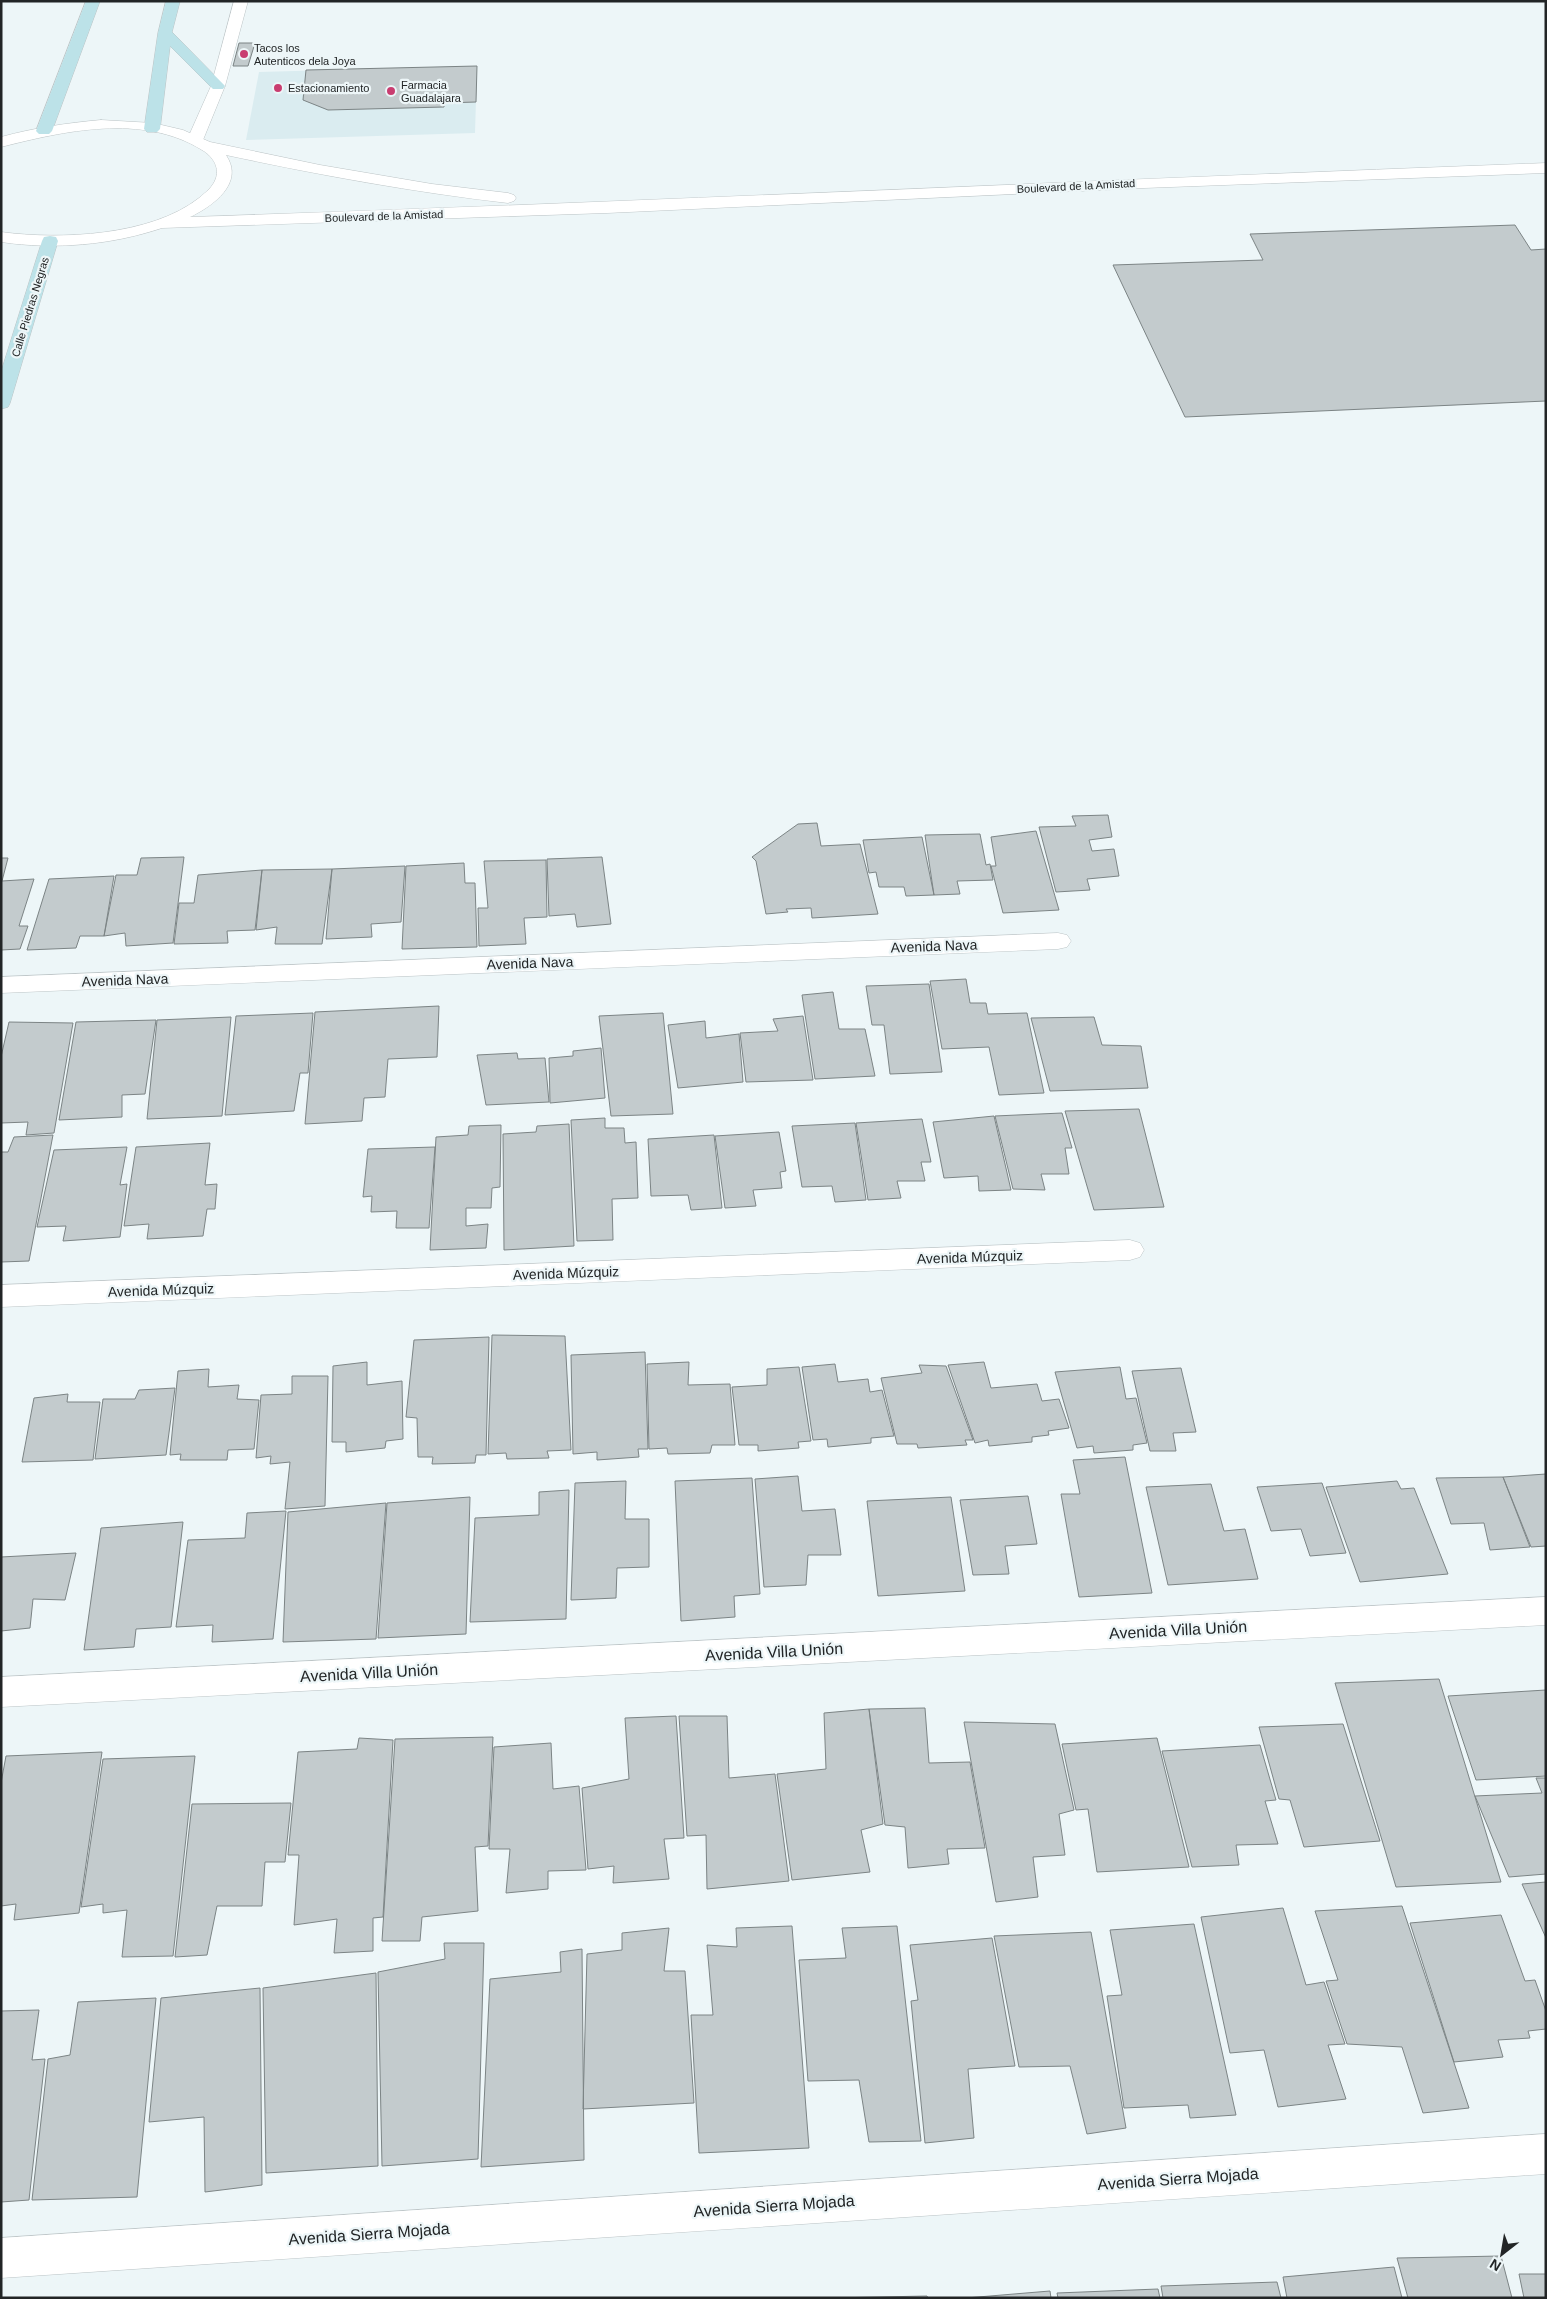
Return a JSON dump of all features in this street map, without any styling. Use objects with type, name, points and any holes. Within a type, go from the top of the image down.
[{"type":"main road","points":[[44,131],[94,1]]},
{"type":"main road","points":[[152,128],[165,33],[173,1]]},
{"type":"main road","points":[[165,33],[218,86]]},
{"type":"main road","name":"Calle Piedras Negras","points":[[1,403],[50,241]]},
{"type":"street","points":[[2,238],[50,241],[127,233],[161,223],[193,209],[214,193],[225,176],[222,160],[201,143],[241,1]]},
{"type":"street","name":"Boulevard de la Amistad","points":[[1,142],[44,131],[100,126],[152,128],[201,143],[298,166],[396,183],[498,197],[607,208]]},
{"type":"street","name":"Boulevard de la Amistad","points":[[161,223],[607,208],[1144,183],[1546,168]]},
{"type":"street","name":"Avenida Nava","points":[[1,985],[1058,941]]},
{"type":"street","name":"Avenida Múzquiz","points":[[1,1296],[1130,1250]]},
{"type":"street","name":"Avenida Villa Unión","points":[[1,1692],[1546,1611]]},
{"type":"street","name":"Avenida Sierra Mojada","points":[[1,2258],[1546,2154]]},
{"type":"shaded area","points":[[477,66],[475,133],[246,140],[259,72]]},
{"type":"building","name":"Tacos los Autenticos dela Joya","points":[[239,43],[255,43],[248,66],[233,66]]},
{"type":"building","name":"Farmacia Guadalajara","points":[[477,66],[476,102],[444,103],[444,107],[328,110],[303,100],[306,70]]},
{"type":"building","points":[[1515,225],[1531,250],[1546,249],[1546,401],[1185,417],[1113,265],[1263,260],[1250,234]]},
{"type":"building","points":[[1108,815],[1112,837],[1089,840],[1092,851],[1114,849],[1119,876],[1087,879],[1090,890],[1056,892],[1039,827],[1076,826],[1072,816]]},
{"type":"building","points":[[817,823],[821,846],[860,844],[878,914],[812,918],[811,908],[786,909],[788,912],[766,914],[756,861],[752,857],[798,824]]},
{"type":"building","points":[[1036,831],[1059,910],[1003,913],[991,866],[996,866],[991,837]]},
{"type":"building","points":[[980,834],[986,865],[990,864],[993,880],[957,881],[960,894],[934,895],[925,835]]},
{"type":"building","points":[[922,837],[934,895],[906,896],[904,887],[879,887],[876,872],[869,873],[863,840]]},
{"type":"building","points":[[184,857],[173,943],[126,946],[125,933],[104,936],[116,875],[137,875],[141,858]]},
{"type":"building","points":[[602,857],[611,924],[577,927],[575,914],[549,916],[547,859]]},
{"type":"building","points":[[1,858],[8,858],[2,881],[34,879],[19,926],[28,926],[20,949],[1,950]]},
{"type":"building","points":[[546,860],[547,917],[524,918],[526,944],[479,946],[478,908],[488,908],[484,861]]},
{"type":"building","points":[[464,863],[465,883],[475,883],[477,947],[402,949],[406,866]]},
{"type":"building","points":[[405,866],[401,922],[371,924],[372,937],[326,939],[332,869]]},
{"type":"building","points":[[332,869],[322,944],[275,944],[277,927],[256,930],[262,870]]},
{"type":"building","points":[[262,870],[255,930],[227,931],[228,943],[174,944],[179,903],[194,903],[198,875]]},
{"type":"building","points":[[114,876],[104,936],[80,936],[76,948],[27,950],[49,879]]},
{"type":"building","points":[[966,979],[970,1003],[986,1003],[988,1014],[1027,1013],[1044,1093],[999,1095],[989,1047],[942,1049],[930,981]]},
{"type":"building","points":[[929,984],[942,1072],[890,1074],[884,1025],[872,1025],[866,986]]},
{"type":"building","points":[[833,992],[839,1029],[865,1029],[875,1076],[815,1079],[802,995]]},
{"type":"building","points":[[439,1006],[437,1057],[388,1059],[385,1097],[364,1098],[362,1121],[305,1124],[315,1012]]},
{"type":"building","points":[[313,1013],[308,1073],[300,1073],[294,1111],[225,1115],[236,1016]]},
{"type":"building","points":[[663,1013],[673,1114],[611,1116],[599,1016]]},
{"type":"building","points":[[803,1016],[813,1080],[746,1082],[740,1033],[778,1031],[773,1019]]},
{"type":"building","points":[[231,1017],[222,1116],[147,1119],[157,1020]]},
{"type":"building","points":[[1094,1017],[1102,1045],[1141,1046],[1148,1088],[1050,1091],[1031,1018]]},
{"type":"building","points":[[156,1020],[145,1094],[122,1095],[122,1117],[59,1120],[76,1022]]},
{"type":"building","points":[[705,1021],[706,1038],[739,1034],[743,1082],[678,1088],[668,1025]]},
{"type":"building","points":[[9,1022],[73,1023],[54,1133],[26,1135],[28,1122],[1,1123],[1,1057]]},
{"type":"building","points":[[601,1048],[605,1098],[550,1103],[549,1058],[573,1056],[573,1051]]},
{"type":"building","points":[[517,1053],[518,1059],[545,1058],[549,1102],[486,1105],[477,1055]]},
{"type":"building","points":[[1139,1109],[1164,1207],[1094,1210],[1065,1111]]},
{"type":"building","points":[[1062,1113],[1072,1148],[1065,1148],[1069,1174],[1041,1174],[1045,1190],[1013,1189],[995,1116]]},
{"type":"building","points":[[994,1116],[1011,1190],[979,1191],[978,1176],[944,1178],[933,1122]]},
{"type":"building","points":[[605,1118],[605,1128],[624,1128],[625,1143],[636,1142],[638,1198],[612,1199],[613,1240],[577,1241],[571,1120]]},
{"type":"building","points":[[922,1119],[931,1162],[921,1162],[925,1181],[897,1181],[901,1198],[868,1200],[856,1123]]},
{"type":"building","points":[[855,1123],[866,1200],[835,1202],[832,1186],[802,1187],[792,1126]]},
{"type":"building","points":[[569,1124],[574,1246],[504,1250],[503,1134],[536,1132],[537,1126]]},
{"type":"building","points":[[501,1125],[500,1187],[492,1188],[491,1208],[466,1208],[466,1226],[488,1224],[486,1248],[430,1250],[436,1137],[468,1135],[469,1126]]},
{"type":"building","points":[[779,1132],[786,1171],[780,1172],[782,1188],[753,1190],[756,1206],[725,1208],[715,1136]]},
{"type":"building","points":[[53,1135],[29,1261],[1,1262],[1,1152],[8,1152],[14,1137]]},
{"type":"building","points":[[714,1135],[722,1208],[691,1210],[688,1195],[651,1196],[648,1139]]},
{"type":"building","points":[[210,1143],[205,1185],[217,1184],[215,1209],[207,1209],[203,1236],[147,1239],[149,1224],[124,1226],[136,1147]]},
{"type":"building","points":[[127,1147],[120,1185],[127,1184],[120,1237],[63,1241],[66,1226],[37,1227],[54,1150]]},
{"type":"building","points":[[435,1147],[429,1228],[396,1228],[397,1211],[371,1212],[372,1196],[363,1197],[368,1149]]},
{"type":"building","points":[[492,1335],[565,1336],[571,1450],[547,1451],[549,1458],[507,1459],[506,1453],[488,1454]]},
{"type":"building","points":[[489,1337],[486,1455],[476,1455],[475,1463],[432,1464],[433,1457],[418,1457],[417,1418],[406,1417],[414,1340]]},
{"type":"building","points":[[645,1352],[648,1449],[638,1449],[639,1457],[597,1460],[597,1452],[573,1454],[571,1355]]},
{"type":"building","points":[[367,1362],[367,1385],[402,1381],[403,1439],[386,1441],[385,1448],[346,1452],[346,1442],[332,1442],[333,1366]]},
{"type":"building","points":[[689,1362],[688,1385],[730,1384],[735,1445],[712,1445],[710,1453],[668,1454],[667,1448],[649,1449],[647,1364]]},
{"type":"building","points":[[984,1362],[991,1388],[1037,1384],[1042,1401],[1059,1399],[1069,1428],[1048,1431],[1049,1435],[1032,1437],[1032,1442],[989,1446],[988,1440],[975,1443],[948,1365]]},
{"type":"building","points":[[835,1364],[838,1382],[868,1379],[870,1392],[882,1390],[894,1436],[871,1438],[871,1443],[828,1447],[827,1439],[813,1440],[802,1367]]},
{"type":"building","points":[[919,1365],[946,1366],[973,1440],[965,1440],[967,1445],[918,1448],[917,1444],[897,1444],[881,1378],[922,1373]]},
{"type":"building","points":[[799,1367],[811,1441],[798,1442],[799,1448],[758,1451],[758,1445],[739,1445],[732,1387],[767,1385],[767,1369]]},
{"type":"building","points":[[1120,1367],[1126,1399],[1136,1398],[1147,1443],[1133,1445],[1133,1450],[1094,1453],[1093,1446],[1077,1448],[1055,1372]]},
{"type":"building","points":[[1181,1368],[1196,1432],[1173,1433],[1176,1451],[1150,1451],[1132,1371]]},
{"type":"building","points":[[209,1369],[208,1387],[239,1385],[237,1399],[259,1400],[254,1449],[228,1450],[227,1460],[180,1460],[181,1454],[170,1455],[178,1371]]},
{"type":"building","points":[[292,1376],[328,1376],[325,1506],[285,1509],[290,1462],[270,1464],[271,1456],[256,1458],[261,1395],[292,1394]]},
{"type":"building","points":[[175,1388],[166,1455],[95,1459],[103,1399],[135,1399],[139,1390]]},
{"type":"building","points":[[68,1394],[67,1402],[100,1402],[93,1460],[22,1462],[34,1398]]},
{"type":"building","points":[[1125,1457],[1152,1593],[1079,1597],[1061,1494],[1080,1494],[1073,1460]]},
{"type":"building","points":[[1546,1474],[1546,1546],[1531,1547],[1503,1477]]},
{"type":"building","points":[[798,1476],[802,1511],[835,1509],[841,1555],[808,1555],[806,1585],[764,1587],[755,1479]]},
{"type":"building","points":[[1503,1477],[1530,1547],[1490,1550],[1484,1523],[1451,1524],[1436,1478]]},
{"type":"building","points":[[752,1478],[760,1594],[734,1596],[735,1617],[681,1621],[675,1481]]},
{"type":"building","points":[[626,1481],[625,1519],[649,1519],[649,1567],[617,1568],[616,1598],[571,1600],[575,1483]]},
{"type":"building","points":[[1397,1481],[1401,1489],[1414,1488],[1448,1574],[1360,1582],[1326,1487]]},
{"type":"building","points":[[1322,1483],[1346,1553],[1310,1556],[1301,1529],[1271,1531],[1257,1487]]},
{"type":"building","points":[[1211,1484],[1224,1531],[1245,1529],[1258,1579],[1168,1585],[1146,1487]]},
{"type":"building","points":[[569,1490],[566,1619],[470,1622],[475,1518],[539,1515],[539,1492]]},
{"type":"building","points":[[1028,1496],[1037,1544],[1005,1546],[1009,1574],[973,1575],[960,1500]]},
{"type":"building","points":[[470,1497],[466,1634],[378,1638],[387,1503]]},
{"type":"building","points":[[951,1497],[965,1591],[878,1596],[867,1501]]},
{"type":"building","points":[[386,1503],[376,1639],[283,1642],[288,1512]]},
{"type":"building","points":[[286,1511],[273,1639],[212,1642],[213,1625],[176,1627],[188,1540],[245,1538],[247,1513]]},
{"type":"building","points":[[183,1522],[171,1627],[136,1629],[134,1647],[84,1650],[101,1528]]},
{"type":"building","points":[[76,1553],[65,1600],[33,1599],[30,1628],[1,1631],[1,1557]]},
{"type":"building","points":[[1439,1679],[1501,1882],[1396,1887],[1335,1683]]},
{"type":"building","points":[[1546,1690],[1546,1776],[1476,1780],[1448,1696]]},
{"type":"building","points":[[925,1708],[929,1763],[970,1762],[985,1848],[947,1849],[949,1864],[908,1868],[905,1827],[885,1825],[869,1709]]},
{"type":"building","points":[[869,1709],[883,1824],[861,1830],[870,1872],[792,1880],[777,1774],[826,1769],[824,1713]]},
{"type":"building","points":[[676,1716],[684,1838],[664,1839],[669,1879],[613,1883],[614,1866],[588,1869],[582,1788],[629,1779],[625,1718]]},
{"type":"building","points":[[679,1716],[727,1716],[729,1778],[775,1774],[789,1881],[707,1889],[706,1835],[687,1836]]},
{"type":"building","points":[[964,1722],[1055,1724],[1074,1810],[1059,1814],[1065,1855],[1033,1857],[1038,1897],[996,1902]]},
{"type":"building","points":[[1343,1724],[1380,1841],[1304,1847],[1290,1800],[1279,1799],[1259,1727]]},
{"type":"building","points":[[493,1737],[488,1846],[475,1847],[478,1911],[422,1917],[420,1941],[382,1941],[395,1739]]},
{"type":"building","points":[[359,1738],[393,1740],[383,1917],[373,1918],[373,1951],[334,1953],[337,1919],[294,1925],[299,1855],[288,1855],[298,1752],[357,1749]]},
{"type":"building","points":[[1157,1738],[1189,1867],[1097,1872],[1088,1809],[1076,1810],[1062,1744]]},
{"type":"building","points":[[551,1743],[553,1789],[579,1786],[586,1870],[548,1871],[548,1889],[506,1893],[510,1849],[489,1849],[494,1747]]},
{"type":"building","points":[[1260,1745],[1276,1800],[1265,1801],[1278,1844],[1236,1845],[1239,1865],[1192,1867],[1162,1751]]},
{"type":"building","points":[[102,1752],[79,1913],[14,1920],[16,1904],[1,1906],[1,1783],[6,1756]]},
{"type":"building","points":[[195,1756],[173,1956],[122,1957],[127,1910],[103,1913],[103,1904],[81,1907],[103,1759]]},
{"type":"building","points":[[1536,1778],[1546,1778],[1546,1874],[1509,1877],[1475,1796],[1542,1793]]},
{"type":"building","points":[[291,1803],[285,1862],[265,1862],[262,1906],[217,1906],[207,1955],[175,1957],[192,1804]]},
{"type":"building","points":[[1546,1882],[1546,1938],[1522,1884]]},
{"type":"building","points":[[1402,1906],[1469,2108],[1423,2113],[1402,2047],[1347,2044],[1326,1981],[1338,1980],[1315,1911]]},
{"type":"building","points":[[1283,1908],[1306,1985],[1324,1982],[1345,2044],[1328,2045],[1346,2099],[1278,2107],[1264,2050],[1230,2053],[1201,1917]]},
{"type":"building","points":[[1501,1915],[1525,1981],[1535,1980],[1546,2011],[1546,2029],[1528,2031],[1530,2038],[1498,2040],[1503,2057],[1454,2062],[1410,1923]]},
{"type":"building","points":[[1194,1924],[1236,2115],[1190,2118],[1188,2105],[1124,2108],[1107,1996],[1122,1995],[1110,1930]]},
{"type":"building","points":[[792,1926],[809,2148],[699,2153],[691,2015],[713,2015],[707,1945],[737,1947],[736,1928]]},
{"type":"building","points":[[897,1926],[921,2141],[869,2142],[859,2080],[808,2081],[799,1960],[846,1958],[842,1928]]},
{"type":"building","points":[[669,1928],[664,1971],[685,1971],[694,2103],[583,2109],[587,1954],[622,1950],[622,1933]]},
{"type":"building","points":[[1091,1932],[1126,2128],[1087,2134],[1070,2066],[1019,2067],[994,1936]]},
{"type":"building","points":[[992,1938],[1015,2066],[968,2069],[974,2138],[925,2143],[911,2001],[918,2000],[910,1945]]},
{"type":"building","points":[[444,1943],[484,1943],[478,2159],[382,2166],[378,1972],[445,1959]]},
{"type":"building","points":[[582,1949],[584,2160],[481,2167],[490,1979],[561,1972],[560,1952]]},
{"type":"building","points":[[376,1973],[378,2166],[266,2173],[263,1988]]},
{"type":"building","points":[[260,1988],[262,2185],[205,2192],[204,2117],[149,2122],[161,1998]]},
{"type":"building","points":[[156,1998],[137,2197],[32,2200],[48,2059],[70,2055],[78,2002]]},
{"type":"building","points":[[39,2010],[32,2060],[45,2059],[29,2200],[1,2202],[1,2011]]},
{"type":"building","points":[[1501,2256],[1512,2298],[1408,2298],[1397,2258]]},
{"type":"building","points":[[1394,2267],[1402,2298],[1287,2298],[1283,2277]]},
{"type":"building","points":[[1519,2274],[1546,2274],[1546,2298],[1524,2298]]},
{"type":"building","points":[[1277,2282],[1281,2298],[1163,2298],[1161,2286]]},
{"type":"building","points":[[1158,2289],[1160,2298],[1058,2298],[1057,2293]]},
{"type":"building","points":[[1050,2291],[1051,2298],[966,2298]]},
{"type":"building","points":[[927,2296],[928,2298],[831,2298]]},
{"type":"place","name":"Tacos los Autenticos dela Joya","points":[[244,54]]},
{"type":"place","name":"Estacionamiento","points":[[278,88]]},
{"type":"place","name":"Farmacia Guadalajara","points":[[391,91]]}]
